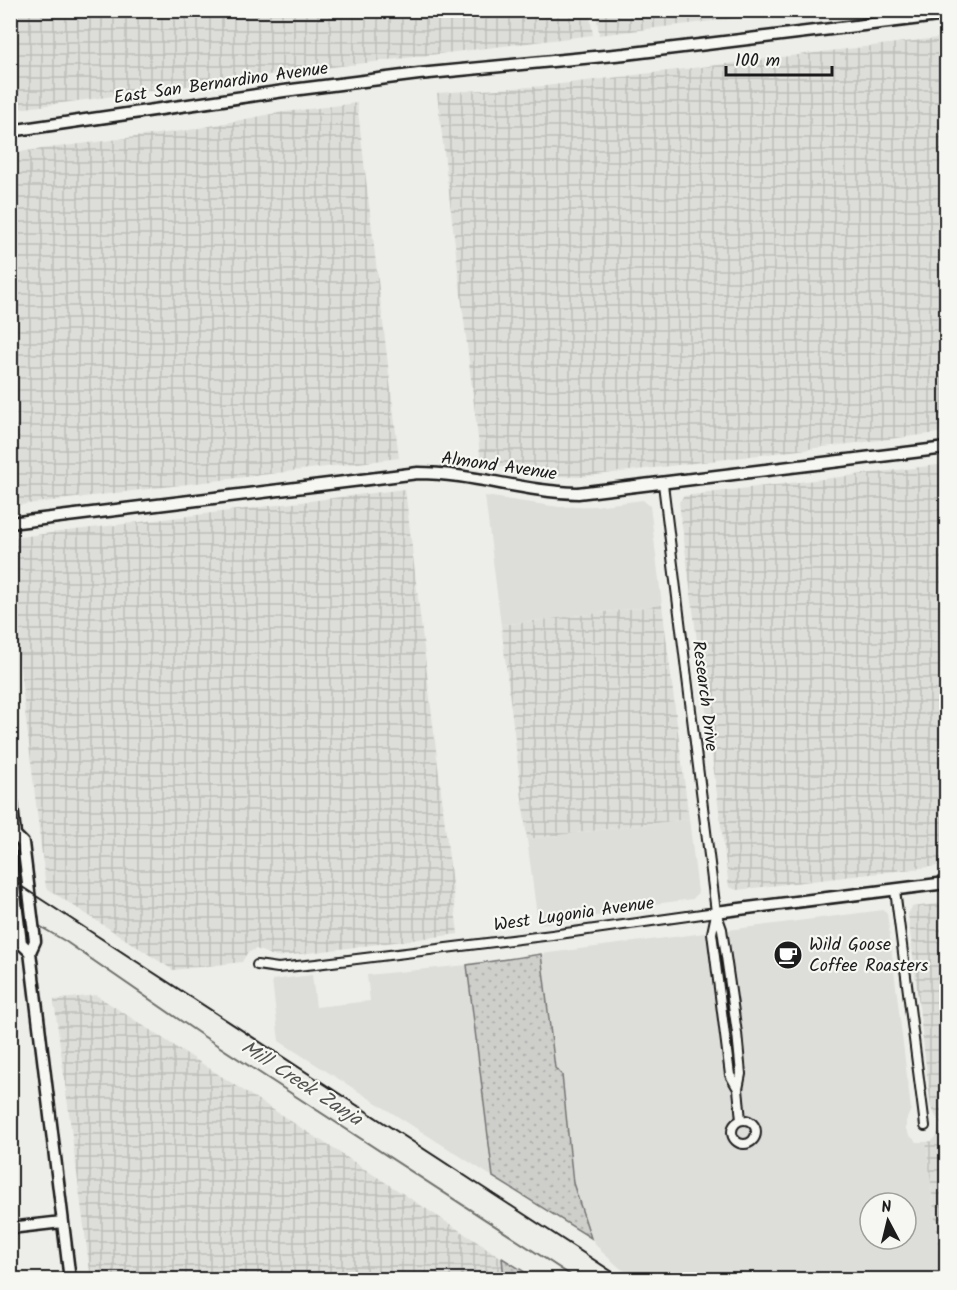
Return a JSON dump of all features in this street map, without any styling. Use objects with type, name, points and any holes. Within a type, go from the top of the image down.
[{"type":"main road","name":"East San Bernardino Avenue","points":[[10,131],[284,91],[436,72],[625,54],[946,15]]},
{"type":"main road","name":"Almond Avenue","points":[[10,523],[418,473],[452,474],[560,493],[595,492],[946,448]]},
{"type":"main road","points":[[10,785],[13,838],[23,843],[35,941],[30,952],[70,1280]]},
{"type":"main road","points":[[10,855],[21,943],[30,952]]},
{"type":"main road","name":"West Lugonia Avenue","points":[[716,912],[946,883]]},
{"type":"main road","points":[[10,1228],[62,1222]]},
{"type":"street","name":"Research Drive","points":[[663,484],[716,912],[712,933],[730,1075],[738,1089],[741,1120]]},
{"type":"street","points":[[895,890],[925,1126]]},
{"type":"street","name":"West Lugonia Avenue","points":[[257,965],[278,968],[552,935],[716,912]]},
{"type":"shaded area","points":[[589,10],[593,35],[284,73],[11,110],[11,11]]},
{"type":"shaded area","points":[[596,10],[793,10],[793,11],[599,35]]},
{"type":"shaded area","points":[[946,37],[946,432],[580,477],[551,476],[481,463],[437,93],[545,86]]},
{"type":"shaded area","points":[[357,103],[399,458],[11,506],[11,153],[189,130],[277,113]]},
{"type":"shaded area","points":[[946,464],[946,865],[737,890],[729,887],[679,502],[684,496]]},
{"type":"shaded area","points":[[405,489],[458,934],[276,957],[256,949],[247,953],[242,962],[173,970],[46,888],[11,593],[11,538]]},
{"type":"shaded area","points":[[485,496],[559,507],[595,506],[643,500],[650,506],[662,605],[501,625]]},
{"type":"shaded area","points":[[662,605],[689,819],[527,839],[501,625]]},
{"type":"shaded area","points":[[689,819],[698,892],[693,899],[646,905],[570,922],[538,924],[527,839]]},
{"type":"shaded area","points":[[946,903],[946,1278],[942,1278],[926,1142],[932,1141],[937,1136],[940,1123],[931,1108],[908,914],[912,907]]},
{"type":"shaded area","points":[[883,910],[887,913],[911,1109],[906,1121],[906,1129],[917,1142],[926,1142],[942,1278],[638,1280],[602,1252],[591,1238],[573,1183],[562,1076],[555,1068],[541,954]]},
{"type":"shaded area","points":[[541,954],[555,1068],[562,1075],[573,1183],[591,1238],[493,1177],[467,965]]},
{"type":"shaded area","points":[[467,965],[493,1177],[279,1041],[272,980],[312,975],[316,1007],[370,1001],[367,975]]},
{"type":"shaded area","points":[[96,995],[502,1258],[504,1279],[91,1279],[54,1000]]},
{"type":"shaded area","points":[[502,1258],[536,1279],[504,1279]]},
{"type":"waterway","name":"Mill Creek Zanja","points":[[36,924],[65,941],[200,1034],[578,1280]]},
{"type":"railway","points":[[10,879],[625,1280]]},
{"type":"place","name":"Wild Goose Coffee Roasters","points":[[788,955]]}]
